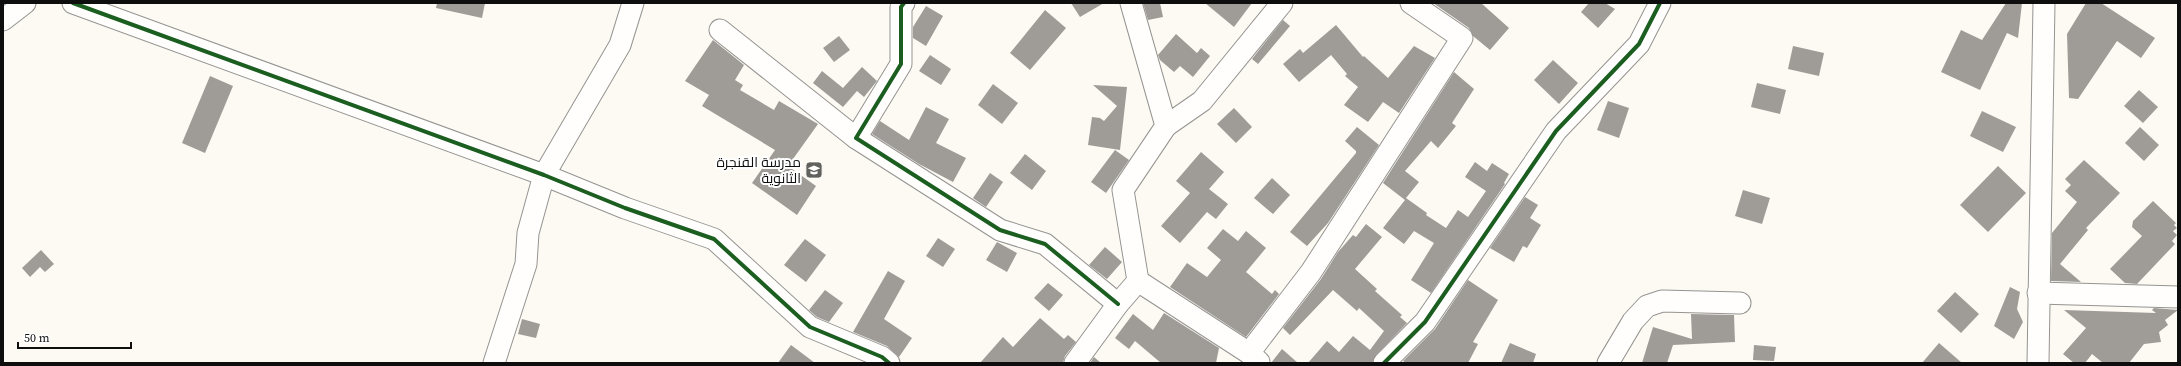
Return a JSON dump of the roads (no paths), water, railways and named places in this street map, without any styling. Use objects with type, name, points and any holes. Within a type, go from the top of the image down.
[{"type":"street","points":[[3,20],[25,3]]},
{"type":"street","points":[[73,3],[544,175],[625,208],[714,239],[810,327],[882,357],[889,363]]},
{"type":"street","points":[[494,363],[526,264],[528,233],[544,175],[620,45],[632,3]]},
{"type":"street","points":[[1132,3],[1166,126]]},
{"type":"street","points":[[1282,3],[1202,101],[1166,126],[1122,190],[1138,281],[1254,358],[1462,38],[1411,3]]},
{"type":"street","points":[[1384,363],[1425,322],[1556,131],[1640,44],[1660,3]]},
{"type":"street","points":[[2038,363],[2044,3]]},
{"type":"street","points":[[856,138],[901,64],[902,4]]},
{"type":"street","points":[[720,30],[856,138],[1000,230],[1045,244],[1118,304]]},
{"type":"street","points":[[1075,363],[1118,304],[1138,281]]},
{"type":"street","points":[[2038,294],[2178,297]]},
{"type":"street","points":[[1608,363],[1633,321],[1647,306],[1662,301],[1740,303]]},
{"type":"place","name":"مدرسة القنجرة الثانوية","points":[[814,170]]}]
